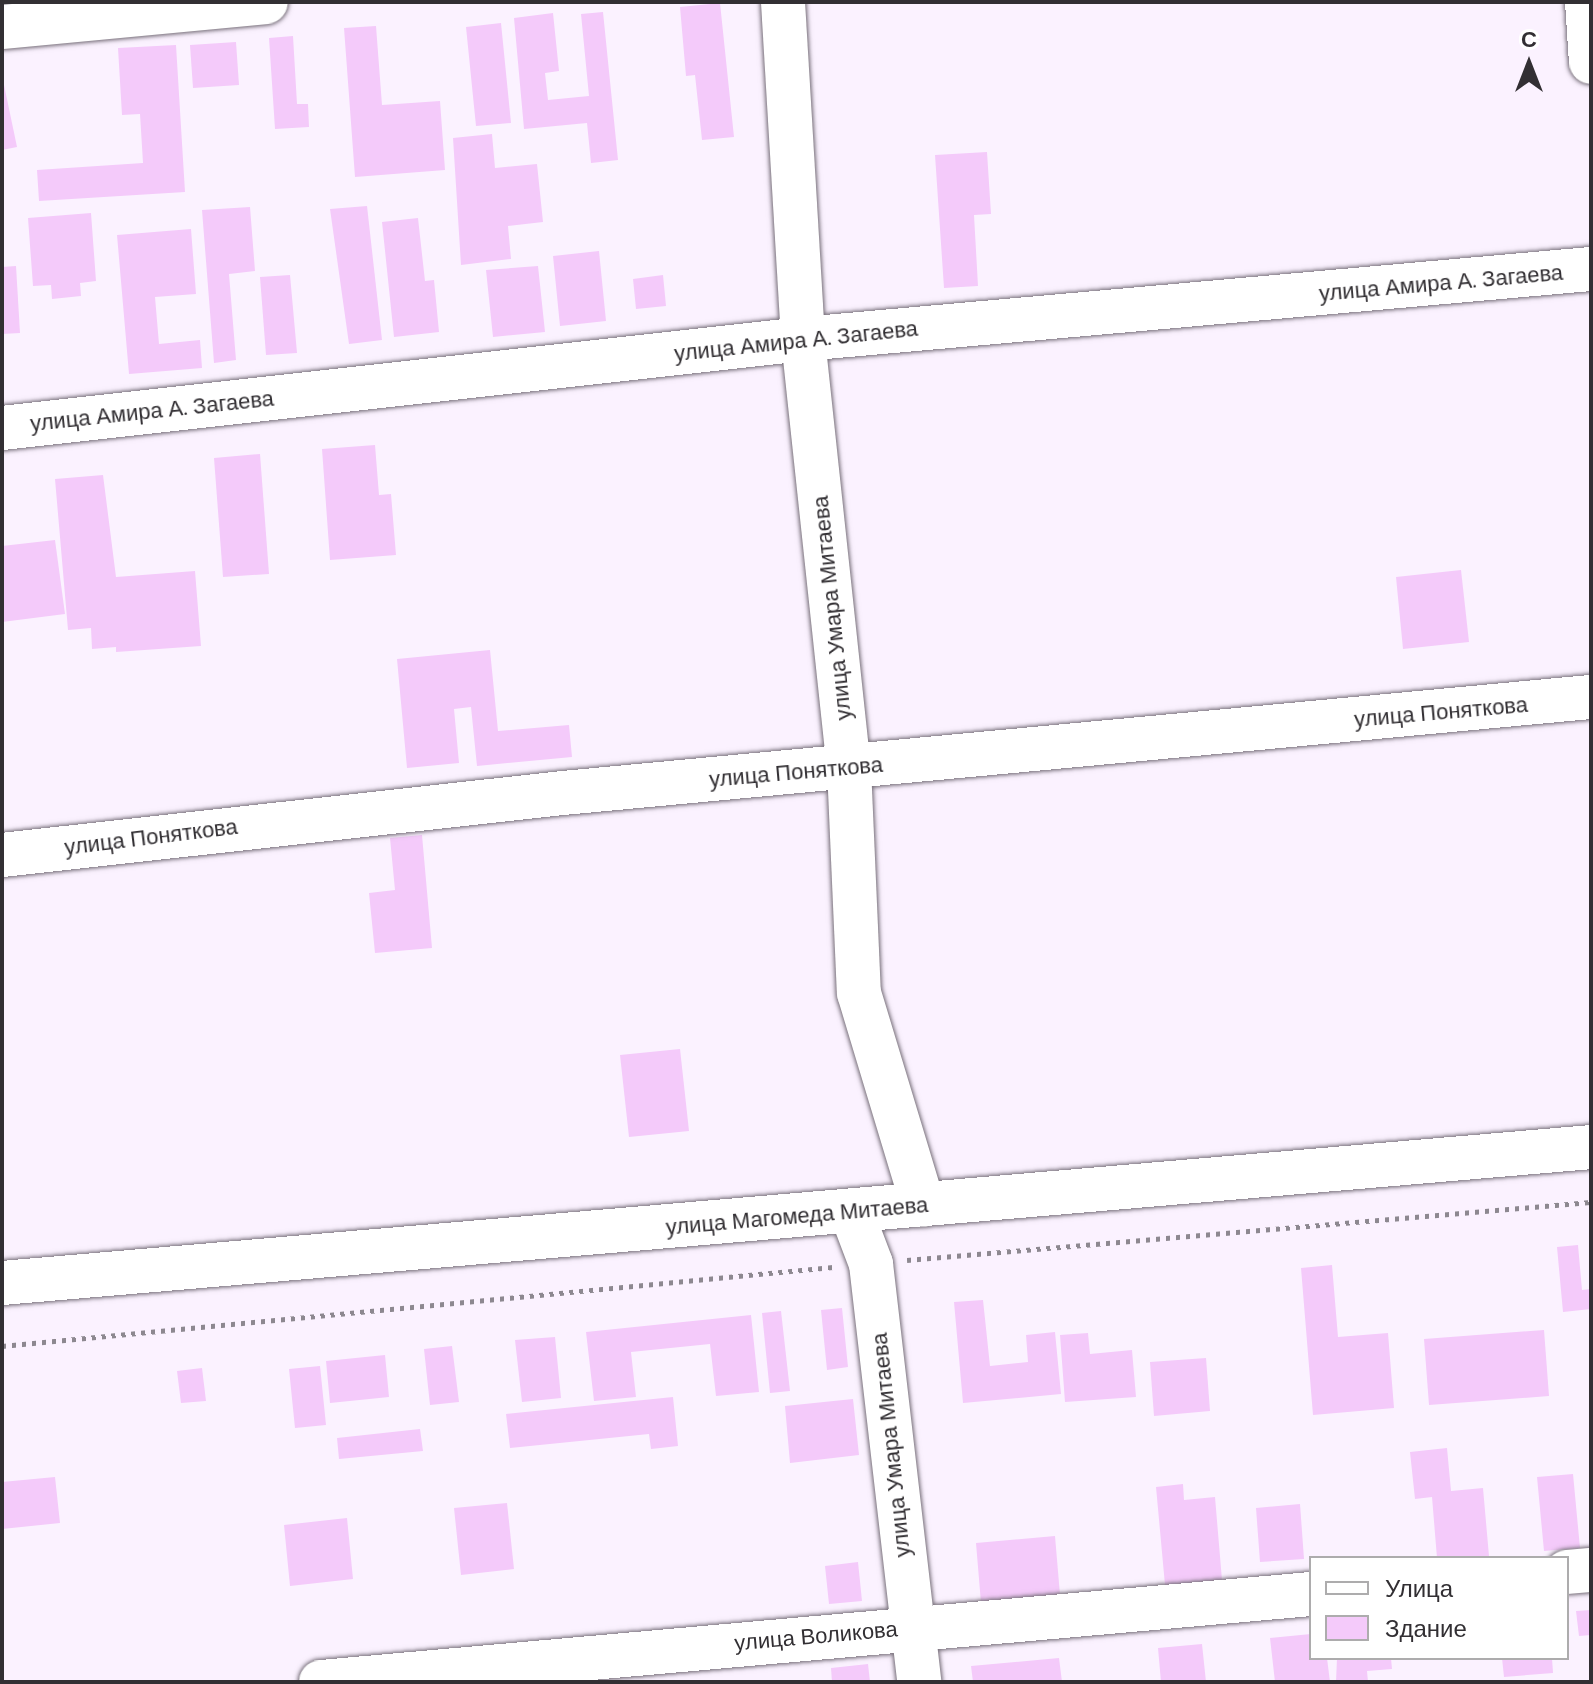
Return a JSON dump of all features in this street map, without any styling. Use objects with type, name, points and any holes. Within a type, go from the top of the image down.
[{"type":"street","points":[[2,27],[266,2]]},
{"type":"street","name":"улица Умара Митаева","points":[[783,2],[803,339],[849,767],[859,993],[923,1205]]},
{"type":"street","points":[[1587,2],[1591,62]]},
{"type":"street","name":"улица Амира А. Загаева","points":[[2,428],[803,339],[1591,269]]},
{"type":"street","name":"улица Поняткова","points":[[2,855],[254,824],[1591,697]]},
{"type":"street","name":"улица Магомеда Митаева","points":[[2,1283],[1591,1147]]},
{"type":"street","name":"улица Умара Митаева","points":[[851,1211],[871,1264],[919,1682]]},
{"type":"street","points":[[1569,1572],[1591,1570]]},
{"type":"street","name":"улица Воликова","points":[[321,1682],[1309,1594]]},
{"type":"path","points":[[2,1346],[871,1264],[1591,1202]]},
{"type":"building","points":[[720,3],[734,137],[702,140],[695,75],[686,76],[680,7]]},
{"type":"building","points":[[603,12],[618,160],[591,163],[587,123],[524,129],[514,18],[553,13],[559,71],[545,73],[548,100],[589,96],[581,14]]},
{"type":"building","points":[[501,23],[511,123],[476,126],[466,27]]},
{"type":"building","points":[[376,26],[382,105],[440,101],[445,170],[355,177],[344,28]]},
{"type":"building","points":[[293,36],[297,104],[308,104],[309,127],[275,129],[269,38]]},
{"type":"building","points":[[236,42],[239,85],[193,88],[190,45]]},
{"type":"building","points":[[176,45],[185,192],[39,201],[37,170],[143,163],[140,114],[122,115],[118,48]]},
{"type":"building","points":[[2,81],[17,147],[2,150]]},
{"type":"building","points":[[492,134],[495,168],[537,164],[543,222],[508,226],[511,259],[461,265],[453,138]]},
{"type":"building","points":[[987,152],[991,214],[974,215],[978,286],[944,288],[935,155]]},
{"type":"building","points":[[367,206],[382,340],[349,344],[330,209]]},
{"type":"building","points":[[250,207],[255,271],[229,274],[236,360],[214,363],[202,210]]},
{"type":"building","points":[[91,213],[96,281],[80,283],[81,296],[52,299],[51,285],[33,286],[28,218]]},
{"type":"building","points":[[418,218],[425,281],[434,280],[439,332],[394,337],[382,222]]},
{"type":"building","points":[[191,229],[196,294],[155,297],[159,344],[200,340],[202,368],[129,374],[117,235]]},
{"type":"building","points":[[599,251],[606,321],[560,326],[553,256]]},
{"type":"building","points":[[16,266],[20,333],[2,334],[2,267]]},
{"type":"building","points":[[538,266],[545,332],[493,337],[486,270]]},
{"type":"building","points":[[290,275],[297,353],[266,355],[260,277]]},
{"type":"building","points":[[663,275],[666,306],[636,309],[633,279]]},
{"type":"building","points":[[375,445],[379,495],[391,494],[396,555],[330,560],[322,449]]},
{"type":"building","points":[[260,454],[269,574],[223,577],[214,458]]},
{"type":"building","points":[[103,475],[116,577],[195,571],[201,646],[116,652],[116,647],[92,649],[91,628],[68,630],[55,479]]},
{"type":"building","points":[[55,540],[65,614],[2,622],[2,546]]},
{"type":"building","points":[[1461,570],[1469,642],[1403,649],[1396,577]]},
{"type":"building","points":[[490,650],[498,731],[569,725],[572,757],[477,766],[471,707],[454,709],[459,763],[407,768],[397,659]]},
{"type":"building","points":[[422,835],[432,948],[375,953],[369,893],[395,890],[390,838]]},
{"type":"building","points":[[680,1049],[689,1131],[629,1137],[620,1055]]},
{"type":"building","points":[[1578,1245],[1582,1290],[1591,1289],[1591,1309],[1563,1312],[1557,1247]]},
{"type":"building","points":[[1332,1265],[1338,1337],[1388,1333],[1394,1408],[1313,1415],[1301,1268]]},
{"type":"building","points":[[983,1300],[990,1366],[1028,1362],[1026,1335],[1055,1332],[1061,1394],[963,1403],[954,1302]]},
{"type":"building","points":[[842,1308],[848,1367],[827,1370],[821,1310]]},
{"type":"building","points":[[781,1311],[790,1391],[770,1393],[762,1313]]},
{"type":"building","points":[[751,1315],[759,1392],[716,1396],[710,1344],[631,1352],[636,1397],[594,1401],[586,1332]]},
{"type":"building","points":[[1544,1330],[1549,1396],[1429,1405],[1424,1339]]},
{"type":"building","points":[[1088,1333],[1090,1354],[1132,1350],[1136,1397],[1065,1402],[1060,1335]]},
{"type":"building","points":[[555,1337],[561,1398],[522,1402],[515,1340]]},
{"type":"building","points":[[452,1346],[459,1402],[430,1405],[424,1349]]},
{"type":"building","points":[[385,1355],[389,1397],[330,1403],[326,1361]]},
{"type":"building","points":[[1206,1358],[1210,1411],[1154,1416],[1150,1362]]},
{"type":"building","points":[[320,1366],[326,1425],[295,1428],[289,1369]]},
{"type":"building","points":[[202,1368],[206,1401],[181,1403],[177,1371]]},
{"type":"building","points":[[673,1397],[678,1446],[651,1449],[649,1434],[510,1448],[506,1414]]},
{"type":"building","points":[[853,1399],[859,1455],[790,1463],[785,1406]]},
{"type":"building","points":[[420,1429],[423,1451],[339,1459],[337,1438]]},
{"type":"building","points":[[1447,1448],[1451,1491],[1483,1488],[1489,1556],[1437,1556],[1432,1497],[1415,1499],[1410,1452]]},
{"type":"building","points":[[1573,1474],[1580,1548],[1544,1551],[1537,1477]]},
{"type":"building","points":[[55,1477],[60,1523],[2,1529],[2,1482]]},
{"type":"building","points":[[1183,1484],[1184,1500],[1215,1497],[1222,1580],[1165,1585],[1156,1487]]},
{"type":"building","points":[[507,1503],[514,1569],[461,1575],[454,1508]]},
{"type":"building","points":[[1300,1504],[1304,1559],[1260,1562],[1256,1508]]},
{"type":"building","points":[[347,1518],[353,1579],[290,1586],[284,1525]]},
{"type":"building","points":[[1055,1536],[1060,1595],[981,1603],[976,1543]]},
{"type":"building","points":[[858,1562],[862,1601],[829,1604],[825,1566]]},
{"type":"building","points":[[1591,1610],[1591,1635],[1579,1636],[1576,1611]]},
{"type":"building","points":[[1309,1634],[1309,1660],[1327,1660],[1330,1682],[1275,1682],[1270,1638]]},
{"type":"building","points":[[1202,1644],[1206,1682],[1161,1682],[1158,1648]]},
{"type":"building","points":[[1059,1658],[1062,1682],[973,1682],[971,1666]]},
{"type":"building","points":[[1337,1660],[1391,1660],[1392,1669],[1367,1671],[1368,1682],[1336,1682]]},
{"type":"building","points":[[1502,1660],[1552,1660],[1553,1673],[1504,1677]]},
{"type":"building","points":[[868,1664],[870,1682],[832,1682],[831,1668]]}]
